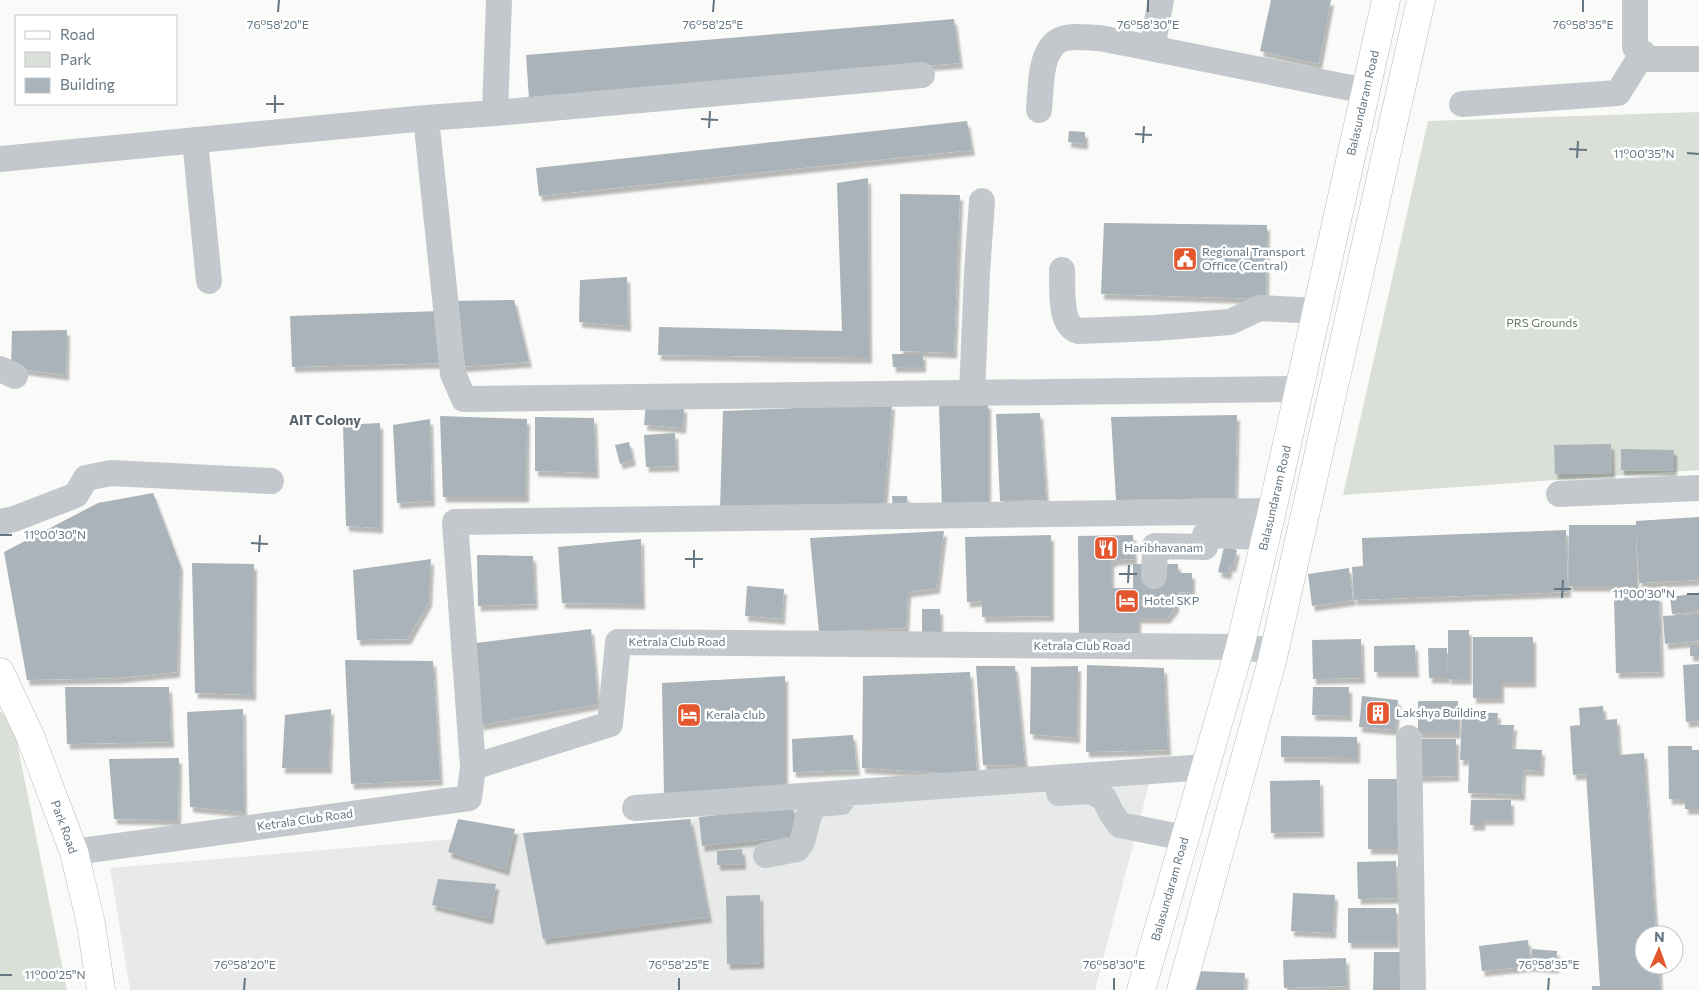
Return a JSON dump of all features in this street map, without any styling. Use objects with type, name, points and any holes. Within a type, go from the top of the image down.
[{"type":"main road","name":"Balasundaram Road","points":[[1141,990],[1240,647],[1300,389],[1386,0]]},
{"type":"main road","points":[[1181,990],[1274,651],[1421,0]]},
{"type":"main road","points":[[1316,316],[1348,328]]},
{"type":"main road","name":"Park Road","points":[[0,672],[30,736],[74,852],[92,924],[102,990]]},
{"type":"street","points":[[495,113],[499,0]]},
{"type":"street","points":[[1152,48],[1161,0]]},
{"type":"street","points":[[1635,0],[1635,46],[1642,54],[1648,59],[1699,59]]},
{"type":"street","points":[[1039,110],[1043,68],[1048,54],[1058,41],[1072,37],[1100,38],[1366,91]]},
{"type":"street","points":[[1462,104],[1618,93],[1642,54]]},
{"type":"street","points":[[0,159],[426,118],[922,76]]},
{"type":"street","points":[[426,118],[453,374],[464,399],[1300,389]]},
{"type":"street","points":[[195,140],[209,281]]},
{"type":"street","points":[[972,393],[982,202]]},
{"type":"street","points":[[1062,270],[1064,313],[1068,324],[1074,330],[1079,331],[1155,328],[1230,322],[1260,308],[1316,316]]},
{"type":"street","points":[[0,522],[14,519],[76,495],[86,478],[111,473],[271,482]]},
{"type":"street","points":[[1559,494],[1699,488]]},
{"type":"street","points":[[473,767],[456,522],[1269,524]]},
{"type":"street","points":[[1154,576],[1155,546],[1205,547],[1205,535],[1269,524]]},
{"type":"street","name":"Ketrala Club Road","points":[[74,852],[469,798],[473,767],[610,724],[618,642],[1240,647]]},
{"type":"street","points":[[1240,647],[1274,651]]},
{"type":"street","points":[[1409,738],[1413,990]]},
{"type":"street","points":[[635,808],[1206,767]]},
{"type":"street","points":[[766,856],[797,849],[802,842],[809,815],[816,804],[890,798],[1091,791],[1104,798],[1120,825],[1185,838]]},
{"type":"shaded area","points":[[1150,780],[1095,990],[130,990],[110,868]]},
{"type":"green space","name":"PRS Grounds","points":[[1699,112],[1699,470],[1343,495],[1428,121]]},
{"type":"green space","points":[[0,711],[13,722],[67,990],[0,990]]},
{"type":"building","points":[[1271,0],[1331,0],[1319,64],[1260,51]]},
{"type":"building","points":[[954,19],[960,63],[529,99],[526,55]]},
{"type":"building","points":[[967,121],[972,150],[539,196],[536,168]]},
{"type":"building","points":[[1069,131],[1085,132],[1085,144],[1068,142]]},
{"type":"building","points":[[868,178],[869,358],[658,355],[659,327],[842,331],[837,183]]},
{"type":"building","points":[[900,194],[960,195],[954,353],[900,351]]},
{"type":"building","name":"Regional Transport Office (Central)","points":[[1104,223],[1267,225],[1266,299],[1101,294]]},
{"type":"building","points":[[627,277],[628,326],[579,322],[580,280]]},
{"type":"building","points":[[514,300],[529,362],[458,367],[452,301]]},
{"type":"building","points":[[441,311],[443,363],[292,367],[290,316]]},
{"type":"building","points":[[67,330],[66,375],[11,368],[12,331]]},
{"type":"building","points":[[892,354],[923,354],[923,367],[893,367]]},
{"type":"building","points":[[646,403],[684,407],[683,428],[644,425]]},
{"type":"building","points":[[939,403],[988,403],[988,512],[942,511]]},
{"type":"building","points":[[892,404],[884,507],[720,509],[723,411]]},
{"type":"building","points":[[1040,413],[1046,500],[1000,501],[996,414]]},
{"type":"building","points":[[1237,415],[1235,498],[1116,500],[1111,417]]},
{"type":"building","points":[[440,416],[527,419],[526,497],[443,497]]},
{"type":"building","points":[[535,417],[594,418],[596,473],[535,471]]},
{"type":"building","points":[[430,419],[432,501],[397,503],[393,425]]},
{"type":"building","points":[[380,423],[380,528],[346,526],[343,425]]},
{"type":"building","points":[[675,433],[676,466],[646,467],[644,435]]},
{"type":"building","points":[[629,442],[633,460],[620,464],[615,445]]},
{"type":"building","points":[[1611,444],[1612,473],[1555,474],[1554,445]]},
{"type":"building","points":[[1621,449],[1674,450],[1674,471],[1621,470]]},
{"type":"building","points":[[153,493],[180,565],[177,672],[117,678],[27,680],[4,552],[98,503]]},
{"type":"building","points":[[892,496],[907,496],[908,511],[893,511]]},
{"type":"building","points":[[1699,517],[1699,580],[1639,583],[1636,533],[1636,586],[1569,586],[1569,525],[1636,525],[1636,521]]},
{"type":"building","points":[[1566,530],[1568,592],[1354,600],[1352,567],[1363,566],[1362,538]]},
{"type":"building","points":[[944,531],[937,588],[908,592],[906,628],[819,632],[810,538]]},
{"type":"building","points":[[1051,535],[1051,616],[982,617],[982,601],[967,602],[965,537]]},
{"type":"building","name":"Hotel SKP","points":[[1133,535],[1134,559],[1111,562],[1111,588],[1133,588],[1133,564],[1178,564],[1178,573],[1192,573],[1192,593],[1180,592],[1176,595],[1176,607],[1167,618],[1138,618],[1138,634],[1079,635],[1078,536]]},
{"type":"building","points":[[641,539],[642,604],[562,603],[558,547]]},
{"type":"building","points":[[1224,547],[1237,550],[1233,567],[1230,566],[1228,574],[1218,572]]},
{"type":"building","points":[[477,555],[533,556],[535,604],[478,606]]},
{"type":"building","points":[[431,559],[429,601],[408,639],[357,640],[353,570]]},
{"type":"building","points":[[192,563],[254,564],[253,695],[195,693]]},
{"type":"building","points":[[1349,568],[1353,600],[1312,606],[1308,574]]},
{"type":"building","points":[[747,586],[784,589],[782,619],[745,616]]},
{"type":"building","points":[[1699,593],[1699,611],[1672,614],[1670,597]]},
{"type":"building","points":[[1659,596],[1661,672],[1616,673],[1614,597]]},
{"type":"building","points":[[922,609],[940,609],[940,639],[922,639]]},
{"type":"building","points":[[1699,614],[1699,641],[1665,644],[1663,616]]},
{"type":"building","points":[[591,629],[598,704],[480,725],[475,643]]},
{"type":"building","points":[[1448,630],[1469,630],[1469,679],[1448,679]]},
{"type":"building","points":[[1473,637],[1533,637],[1533,682],[1501,682],[1501,698],[1473,698]]},
{"type":"building","points":[[1361,639],[1362,678],[1313,679],[1312,640]]},
{"type":"building","points":[[1415,645],[1416,672],[1374,672],[1374,646]]},
{"type":"building","points":[[1690,645],[1699,645],[1699,656],[1690,656]]},
{"type":"building","points":[[1428,648],[1447,648],[1447,678],[1429,678]]},
{"type":"building","points":[[345,660],[433,661],[440,780],[351,784]]},
{"type":"building","points":[[1699,664],[1699,721],[1686,722],[1683,665]]},
{"type":"building","points":[[1087,665],[1164,668],[1168,750],[1086,752]]},
{"type":"building","points":[[976,666],[1015,666],[1025,766],[983,765]]},
{"type":"building","points":[[1078,666],[1077,738],[1030,734],[1031,667]]},
{"type":"building","points":[[970,672],[977,775],[862,768],[863,676]]},
{"type":"building","points":[[785,676],[785,787],[664,793],[662,683]]},
{"type":"building","points":[[65,687],[169,687],[171,742],[67,744]]},
{"type":"building","points":[[1313,687],[1349,687],[1349,716],[1312,715]]},
{"type":"building","name":"Lakshya Building","points":[[1362,696],[1398,700],[1395,730],[1359,727]]},
{"type":"building","points":[[1418,701],[1458,701],[1458,733],[1418,733]]},
{"type":"building","points":[[1603,706],[1604,720],[1617,719],[1619,755],[1644,753],[1655,925],[1634,925],[1634,975],[1659,975],[1660,990],[1592,990],[1592,986],[1600,986],[1586,774],[1573,775],[1570,726],[1580,725],[1579,708]]},
{"type":"building","points":[[243,709],[244,812],[190,807],[187,712]]},
{"type":"building","points":[[331,709],[329,768],[282,768],[285,715]]},
{"type":"building","points":[[1462,712],[1498,713],[1497,725],[1514,725],[1512,749],[1542,750],[1541,771],[1523,770],[1522,795],[1468,793],[1469,760],[1460,760]]},
{"type":"building","points":[[853,735],[857,770],[793,772],[792,739]]},
{"type":"building","points":[[1281,736],[1357,737],[1357,758],[1281,757]]},
{"type":"building","points":[[1416,739],[1456,739],[1456,776],[1416,777]]},
{"type":"building","points":[[1668,746],[1692,746],[1692,750],[1699,750],[1699,809],[1685,809],[1685,799],[1669,799]]},
{"type":"building","points":[[179,758],[178,820],[114,819],[109,759]]},
{"type":"building","points":[[1368,779],[1403,779],[1403,849],[1368,849]]},
{"type":"building","points":[[1320,780],[1321,832],[1271,833],[1270,781]]},
{"type":"building","points":[[1471,800],[1511,800],[1511,820],[1482,820],[1482,825],[1470,825]]},
{"type":"building","points":[[793,807],[797,836],[702,846],[699,817]]},
{"type":"building","points":[[458,819],[515,829],[506,870],[448,852]]},
{"type":"building","points":[[690,819],[709,917],[543,939],[523,833]]},
{"type":"building","points":[[742,849],[743,864],[717,865],[717,851]]},
{"type":"building","points":[[1396,861],[1397,898],[1358,899],[1357,862]]},
{"type":"building","points":[[438,879],[496,884],[490,919],[432,905]]},
{"type":"building","points":[[1293,893],[1335,895],[1333,933],[1291,931]]},
{"type":"building","points":[[760,895],[761,963],[727,964],[726,896]]},
{"type":"building","points":[[1348,908],[1396,908],[1396,943],[1348,943]]},
{"type":"building","points":[[1528,940],[1531,966],[1482,971],[1479,946]]},
{"type":"building","points":[[1532,949],[1557,951],[1556,968],[1531,966]]},
{"type":"building","points":[[1374,952],[1408,952],[1408,990],[1373,990]]},
{"type":"building","points":[[1346,958],[1347,986],[1284,988],[1283,960]]},
{"type":"building","points":[[1197,971],[1245,973],[1244,990],[1196,990]]},
{"type":"place","name":"Regional Transport Office (Central)","points":[[1185,259]]},
{"type":"place","name":"Haribhavanam","points":[[1106,548]]},
{"type":"place","name":"Hotel SKP","points":[[1127,601]]},
{"type":"place","name":"Lakshya Building","points":[[1378,713]]},
{"type":"place","name":"Kerala club","points":[[689,715]]},
{"type":"district","name":"AIT Colony","points":[[325,420]]}]
